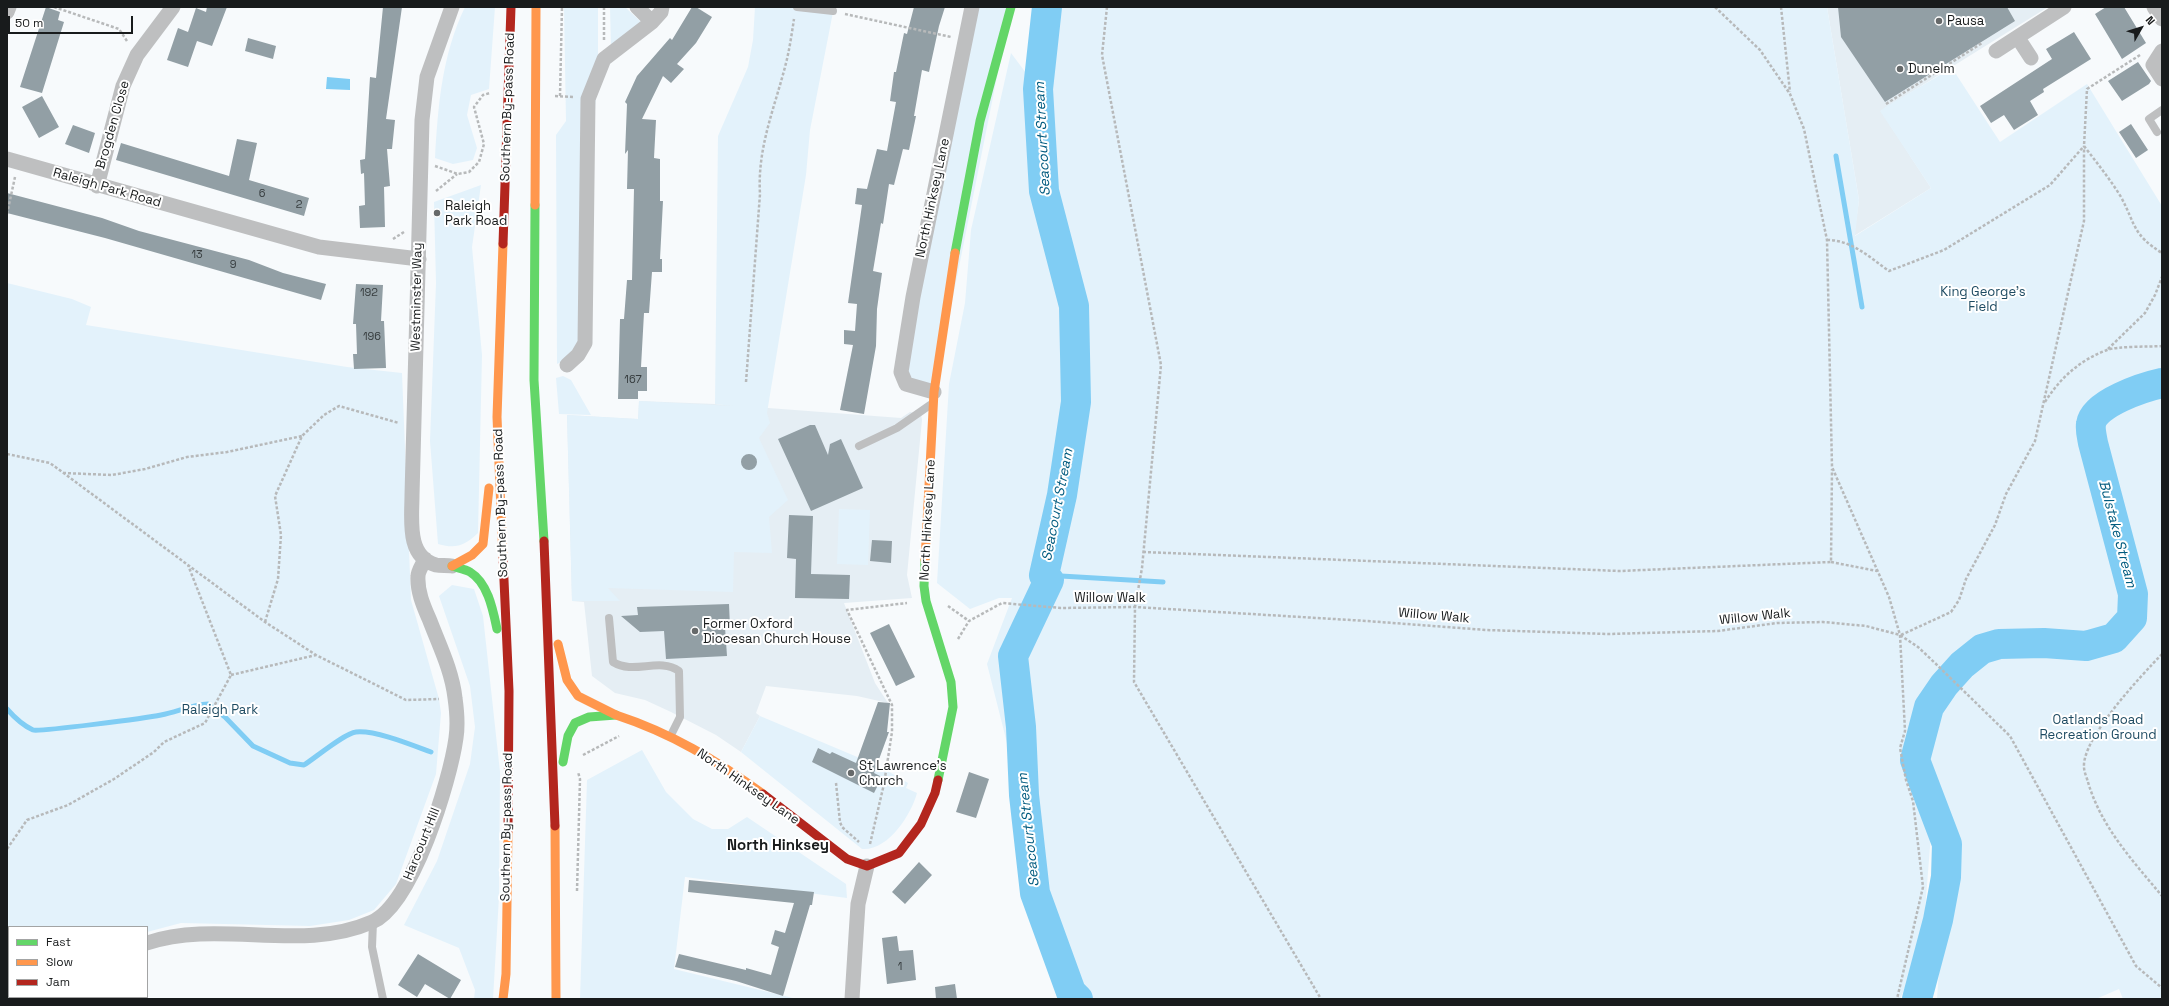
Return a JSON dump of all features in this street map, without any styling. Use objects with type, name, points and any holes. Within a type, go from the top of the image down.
[{"type":"main road","name":"Southern By-pass Road","points":[[503,999],[506,974],[509,691],[497,417],[511,7]]},
{"type":"main road","name":"Southern By-pass Road","points":[[536,7],[534,380],[548,600],[556,806],[556,999]]},
{"type":"main road","name":"North Hinksey Lane","points":[[616,715],[657,728],[730,771],[847,859],[866,866],[899,853],[921,824],[935,793],[953,707],[950,682],[926,601],[924,586],[934,397],[950,279],[980,121],[1011,7]]},
{"type":"main road","points":[[452,566],[472,555],[483,544],[497,417]]},
{"type":"main road","points":[[452,566],[471,572],[485,589],[495,613],[509,691]]},
{"type":"main road","points":[[548,600],[567,680],[578,696],[616,715]]},
{"type":"main road","points":[[556,806],[568,730],[578,720],[591,716],[616,715]]},
{"type":"street","points":[[7,12],[9,7]]},
{"type":"street","name":"Brogden Close","points":[[96,186],[123,86],[136,55],[174,7]]},
{"type":"street","name":"Westminster Way","points":[[425,559],[416,550],[412,535],[422,120],[427,77],[452,7]]},
{"type":"street","points":[[637,7],[652,22]]},
{"type":"street","points":[[567,365],[578,355],[585,343],[588,98],[604,59],[652,22],[661,12],[662,7]]},
{"type":"street","name":"North Hinksey Lane","points":[[934,397],[906,384],[901,372],[914,290],[972,7]]},
{"type":"street","points":[[1991,46],[2018,38],[2064,7]]},
{"type":"street","points":[[2154,7],[2162,19]]},
{"type":"street","points":[[2018,38],[2031,58]]},
{"type":"street","points":[[2161,52],[2153,65],[2162,79]]},
{"type":"street","name":"Raleigh Park Road","points":[[13,161],[96,186],[319,247],[419,259]]},
{"type":"street","points":[[425,559],[436,565],[452,566]]},
{"type":"street","name":"Harcourt Hill","points":[[148,943],[196,935],[323,934],[348,930],[373,922],[382,916],[401,894],[418,861],[431,828],[450,770],[458,717],[451,675],[420,597],[418,576],[425,559]]},
{"type":"street","points":[[852,999],[858,904],[866,866]]},
{"type":"lane","points":[[797,7],[833,11]]},
{"type":"lane","points":[[2157,132],[2149,119],[2162,110]]},
{"type":"lane","points":[[858,446],[897,428],[934,397]]},
{"type":"lane","points":[[609,618],[613,662],[622,668],[670,665],[679,671],[680,716],[671,736]]},
{"type":"lane","points":[[373,922],[372,947],[383,999]]},
{"type":"path","points":[[54,7],[120,29],[136,55]]},
{"type":"path","points":[[554,96],[560,96],[562,7]]},
{"type":"path","points":[[604,7],[604,59]]},
{"type":"path","points":[[746,382],[760,194],[759,174],[761,152],[787,58],[797,7]]},
{"type":"path","points":[[1107,7],[1102,55],[1160,365],[1141,574],[1135,607],[1134,682],[1321,999]]},
{"type":"path","points":[[1715,7],[1760,50],[1790,94],[1804,129],[1827,240],[1832,467],[1832,562]]},
{"type":"path","points":[[1781,7],[1790,94]]},
{"type":"path","points":[[833,11],[966,40]]},
{"type":"path","points":[[1886,104],[1991,46]]},
{"type":"path","points":[[1900,635],[1951,612],[1959,600],[1966,579],[1986,545],[2006,494],[2035,441],[2084,221],[2084,146],[2087,89],[2143,53],[2161,52]]},
{"type":"path","points":[[420,204],[458,174],[469,172],[479,162],[484,144],[474,108],[483,95],[491,92]]},
{"type":"path","points":[[1827,240],[1840,240],[1854,246],[1889,272],[1944,250],[2050,185],[2084,146]]},
{"type":"path","points":[[2084,146],[2104,172],[2121,198],[2137,233],[2162,253]]},
{"type":"path","points":[[7,214],[13,161]]},
{"type":"path","points":[[420,161],[458,174]]},
{"type":"path","points":[[373,254],[419,221]]},
{"type":"path","points":[[2044,405],[2055,386],[2071,370],[2108,350],[2145,314],[2162,277]]},
{"type":"path","points":[[2108,350],[2162,346]]},
{"type":"path","points":[[265,622],[278,579],[282,535],[275,496],[302,436],[324,415],[339,406],[380,419],[396,420],[405,429],[414,429]]},
{"type":"path","points":[[63,473],[112,475],[145,469],[187,457],[227,452],[302,436]]},
{"type":"path","points":[[7,454],[50,463],[265,622],[316,655],[406,700],[455,697]]},
{"type":"path","points":[[1832,467],[1889,597],[1900,635],[1904,731],[1900,748],[1906,780],[1913,802],[1923,887],[1897,999]]},
{"type":"path","points":[[1143,552],[1620,571],[1832,562],[1877,571]]},
{"type":"path","points":[[7,849],[27,820],[68,805],[114,779],[154,752],[164,742],[205,723],[215,708],[231,675],[187,565]]},
{"type":"path","points":[[866,866],[884,784],[892,732],[892,705],[847,610],[926,601]]},
{"type":"path","name":"Willow Walk","points":[[969,621],[1002,603],[1061,608],[1135,607],[1486,630],[1608,634],[1718,631],[1777,623],[1823,622],[1866,626],[1900,635],[1918,647],[1963,688],[2010,736],[2136,966],[2162,988]]},
{"type":"path","points":[[2162,654],[2129,688],[2104,722],[2088,752],[2084,767],[2091,793],[2106,824],[2162,896]]},
{"type":"path","points":[[231,675],[316,655]]},
{"type":"path","points":[[582,756],[624,734]]},
{"type":"path","points":[[577,766],[580,779],[577,895]]},
{"type":"path","points":[[836,783],[842,827],[869,849]]},
{"type":"shaded area","points":[[1827,7],[2048,7],[1881,111],[1931,188],[1854,236],[1859,200]]},
{"type":"shaded area","points":[[639,401],[715,404],[901,418],[910,412],[921,414],[922,420],[907,575],[912,598],[844,603],[875,683],[888,703],[857,696],[766,686],[756,713],[760,716],[741,752],[716,735],[671,712],[645,700],[615,693],[592,676],[584,602],[572,601],[567,415],[638,419]]},
{"type":"green space","points":[[465,7],[495,7],[489,89],[471,95],[467,115],[477,148],[473,160],[453,164],[435,158],[436,138],[442,81],[446,62],[457,25]]},
{"type":"green space","points":[[564,7],[598,7],[598,58],[582,338],[569,358],[557,364],[556,135],[566,121]]},
{"type":"green space","points":[[610,7],[625,7],[641,22],[611,47]]},
{"type":"green space","points":[[755,7],[834,7],[810,130],[806,175],[767,413],[770,423],[759,438],[788,500],[769,517],[772,553],[734,552],[733,592],[608,588],[620,601],[572,601],[567,415],[638,419],[639,401],[733,406],[715,404],[718,136],[748,67],[753,40]]},
{"type":"green space","points":[[972,7],[1011,7],[934,392],[906,384],[913,297]]},
{"type":"green space","points":[[1047,7],[1827,7],[1859,200],[1855,236],[1931,188],[1880,111],[1887,106],[1952,68],[2000,142],[2087,84],[2162,206],[2162,999],[2123,999],[2119,989],[2096,999],[1937,999],[1939,970],[1961,849],[1927,769],[1937,714],[1922,694],[1906,735],[1903,760],[1909,782],[1924,814],[1931,834],[1922,949],[1900,999],[1059,999],[1022,893],[1008,747],[987,664],[1012,598],[999,598],[970,609],[937,583],[949,384],[965,303],[971,230],[1011,53],[1038,89]]},
{"type":"green space","points":[[481,185],[472,247],[482,355],[478,533],[464,544],[450,546],[438,544],[430,441],[436,283],[434,202]]},
{"type":"green space","name":"Raleigh Park","points":[[7,283],[72,299],[91,307],[86,325],[347,367],[402,373],[411,600],[439,699],[441,713],[436,774],[396,884],[374,910],[349,920],[310,926],[181,923],[148,932],[148,926],[8,926],[8,998],[45,998],[7,999]]},
{"type":"green space","points":[[563,376],[571,380],[591,415],[559,414],[556,378]]},
{"type":"green space","points":[[839,509],[870,510],[868,565],[837,564]]},
{"type":"green space","points":[[452,585],[474,589],[483,616],[500,772],[499,897],[493,999],[474,999],[475,990],[459,948],[404,925],[437,861],[470,764],[475,727],[470,686],[439,596]]},
{"type":"green space","points":[[760,716],[881,767],[908,783],[906,788],[917,793],[910,811],[897,830],[881,844],[872,848],[862,849],[741,752]]},
{"type":"green space","points":[[642,750],[666,792],[693,819],[712,829],[728,829],[747,817],[846,884],[847,898],[685,877],[674,969],[797,999],[580,999],[587,780]]},
{"type":"water","points":[[327,77],[350,79],[350,90],[326,89]]},
{"type":"building","points":[[46,7],[60,12],[58,20],[64,22],[42,93],[20,87]]},
{"type":"building","points":[[207,7],[227,7],[212,46],[197,41],[188,67],[167,60],[178,28],[188,32],[196,8],[206,12]]},
{"type":"building","points":[[383,7],[402,7],[386,119],[395,120],[392,149],[387,149],[390,186],[384,187],[385,227],[360,228],[359,206],[365,205],[364,173],[361,174],[360,160],[365,159],[370,77],[376,78]]},
{"type":"building","points":[[692,7],[696,7],[712,17],[696,43],[677,64],[684,69],[671,83],[663,76],[642,119],[656,120],[654,158],[660,159],[660,201],[663,201],[660,259],[662,259],[662,272],[652,272],[649,313],[644,313],[641,367],[647,367],[647,391],[638,391],[638,399],[618,399],[620,319],[624,319],[627,280],[632,280],[634,189],[627,189],[628,150],[625,154],[627,104],[625,102],[637,76],[670,38],[672,40]]},
{"type":"building","points":[[914,7],[945,7],[939,26],[929,72],[922,70],[914,116],[916,116],[909,150],[903,149],[894,185],[889,184],[883,224],[881,223],[873,271],[882,273],[877,309],[876,346],[864,414],[840,410],[853,345],[844,344],[844,330],[855,331],[857,304],[848,303],[862,205],[855,204],[857,188],[867,189],[877,149],[887,151],[896,102],[890,101],[894,72],[896,72],[904,33],[907,34]]},
{"type":"building","name":"Dunelm","points":[[1838,7],[2007,7],[2015,21],[1885,102],[1841,37]]},
{"type":"building","points":[[2106,7],[2124,7],[2146,43],[2122,59],[2095,14]]},
{"type":"building","points":[[2074,32],[2091,59],[2043,89],[2044,92],[2030,101],[2038,115],[2014,130],[2004,115],[1991,123],[1980,106],[2052,59],[2046,49]]},
{"type":"building","points":[[248,38],[276,46],[273,59],[245,51]]},
{"type":"building","points":[[2138,62],[2151,81],[2149,84],[2122,101],[2108,81]]},
{"type":"building","points":[[42,96],[59,127],[39,138],[22,107]]},
{"type":"building","points":[[2131,124],[2148,150],[2136,158],[2119,132]]},
{"type":"building","points":[[73,125],[95,133],[89,153],[65,144]]},
{"type":"building","points":[[237,139],[257,143],[249,180],[309,198],[304,216],[116,160],[121,143],[229,176]]},
{"type":"building","points":[[7,193],[102,218],[139,231],[249,260],[283,273],[326,284],[321,300],[105,238],[7,213]]},
{"type":"building","points":[[356,284],[383,285],[381,321],[384,321],[386,368],[354,369],[353,354],[357,354],[356,324],[353,324]]},
{"type":"building","points":[[810,425],[815,425],[828,455],[830,444],[841,439],[863,488],[811,511],[778,439]]},
{"type":"building","points":[[749,454],[755,456],[757,462],[755,468],[749,470],[743,468],[741,462],[743,456]]},
{"type":"building","points":[[789,515],[813,516],[811,574],[850,575],[849,599],[795,598],[796,559],[787,558]]},
{"type":"building","points":[[872,540],[892,541],[891,563],[870,561]]},
{"type":"building","name":"Former Oxford Diocesan Church House","points":[[729,604],[730,627],[725,627],[727,656],[666,659],[664,631],[640,632],[621,616],[638,615],[637,607]]},
{"type":"building","points":[[889,624],[915,677],[896,686],[870,633]]},
{"type":"building","points":[[878,702],[890,703],[887,732],[889,732],[874,773],[882,777],[874,793],[812,762],[818,748],[830,754],[832,752],[856,763]]},
{"type":"building","points":[[969,772],[989,779],[976,818],[956,812]]},
{"type":"building","points":[[919,862],[932,875],[905,904],[892,892]]},
{"type":"building","points":[[689,880],[814,892],[812,905],[810,905],[783,996],[736,981],[675,967],[679,954],[746,970],[746,968],[771,975],[779,947],[771,944],[775,930],[785,933],[794,903],[688,892]]},
{"type":"building","points":[[897,936],[899,951],[913,950],[916,980],[887,984],[882,938]]},
{"type":"building","points":[[418,954],[461,980],[450,999],[425,984],[417,997],[398,985]]},
{"type":"building","points":[[955,984],[957,999],[936,999],[935,987]]},
{"type":"waterway","name":"Seacourt Stream","points":[[1047,7],[1038,89],[1044,191],[1074,306],[1076,402],[1062,495],[1044,575],[1049,580],[1013,656],[1021,727],[1024,795],[1035,893],[1071,992],[1078,999]]},
{"type":"waterway","points":[[1836,156],[1862,307]]},
{"type":"waterway","name":"Bulstake Stream","points":[[1917,999],[1938,920],[1946,877],[1947,844],[1915,760],[1929,707],[1944,685],[1962,665],[1982,649],[1999,644],[2044,643],[2086,646],[2114,638],[2132,618],[2133,594],[2093,443],[2091,424],[2094,416],[2110,403],[2132,392],[2162,383]]},
{"type":"waterway","points":[[1044,575],[1163,582]]},
{"type":"waterway","points":[[7,709],[25,726],[33,730],[40,730],[152,717],[208,704],[225,717],[253,746],[290,763],[304,765],[338,741],[351,733],[356,732],[373,733],[431,752]]},
{"type":"traffic: fast","points":[[955,253],[980,121],[1011,7]]},
{"type":"traffic: fast","points":[[535,205],[534,380],[544,541]]},
{"type":"traffic: fast","points":[[925,560],[924,586],[926,601],[951,682],[953,707],[938,780]]},
{"type":"traffic: fast","points":[[452,566],[470,572],[481,583],[489,598],[497,629]]},
{"type":"traffic: fast","points":[[563,762],[568,736],[575,723],[589,717],[616,715]]},
{"type":"traffic: slow","points":[[535,205],[536,7]]},
{"type":"traffic: slow","points":[[503,244],[497,417],[503,558]]},
{"type":"traffic: slow","points":[[925,560],[934,392],[955,253]]},
{"type":"traffic: slow","points":[[452,566],[472,555],[483,544],[489,488]]},
{"type":"traffic: slow","points":[[558,644],[567,680],[578,696],[616,715]]},
{"type":"traffic: slow","points":[[616,715],[656,730],[692,748],[763,794]]},
{"type":"traffic: slow","points":[[555,826],[556,999]]},
{"type":"traffic: slow","points":[[503,999],[506,974],[508,831]]},
{"type":"traffic: jam","points":[[503,244],[511,7]]},
{"type":"traffic: jam","points":[[544,541],[555,826]]},
{"type":"traffic: jam","points":[[503,558],[509,691],[508,831]]},
{"type":"traffic: jam","points":[[763,794],[847,859],[867,866],[899,853],[921,824],[935,793],[938,780]]},
{"type":"place","name":"Pausa","points":[[1939,21]]},
{"type":"place","name":"Dunelm","points":[[1900,69]]},
{"type":"place","name":"Raleigh Park Road","points":[[437,213]]},
{"type":"place","name":"Former Oxford Diocesan Church House","points":[[695,631]]},
{"type":"place","name":"St Lawrence's Church","points":[[851,773]]},
{"type":"district","name":"North Hinksey","points":[[778,846]]},
{"type":"park label","name":"King George's Field","points":[[1983,300]]},
{"type":"park label","name":"Oatlands Road Recreation Ground","points":[[2098,728]]}]
